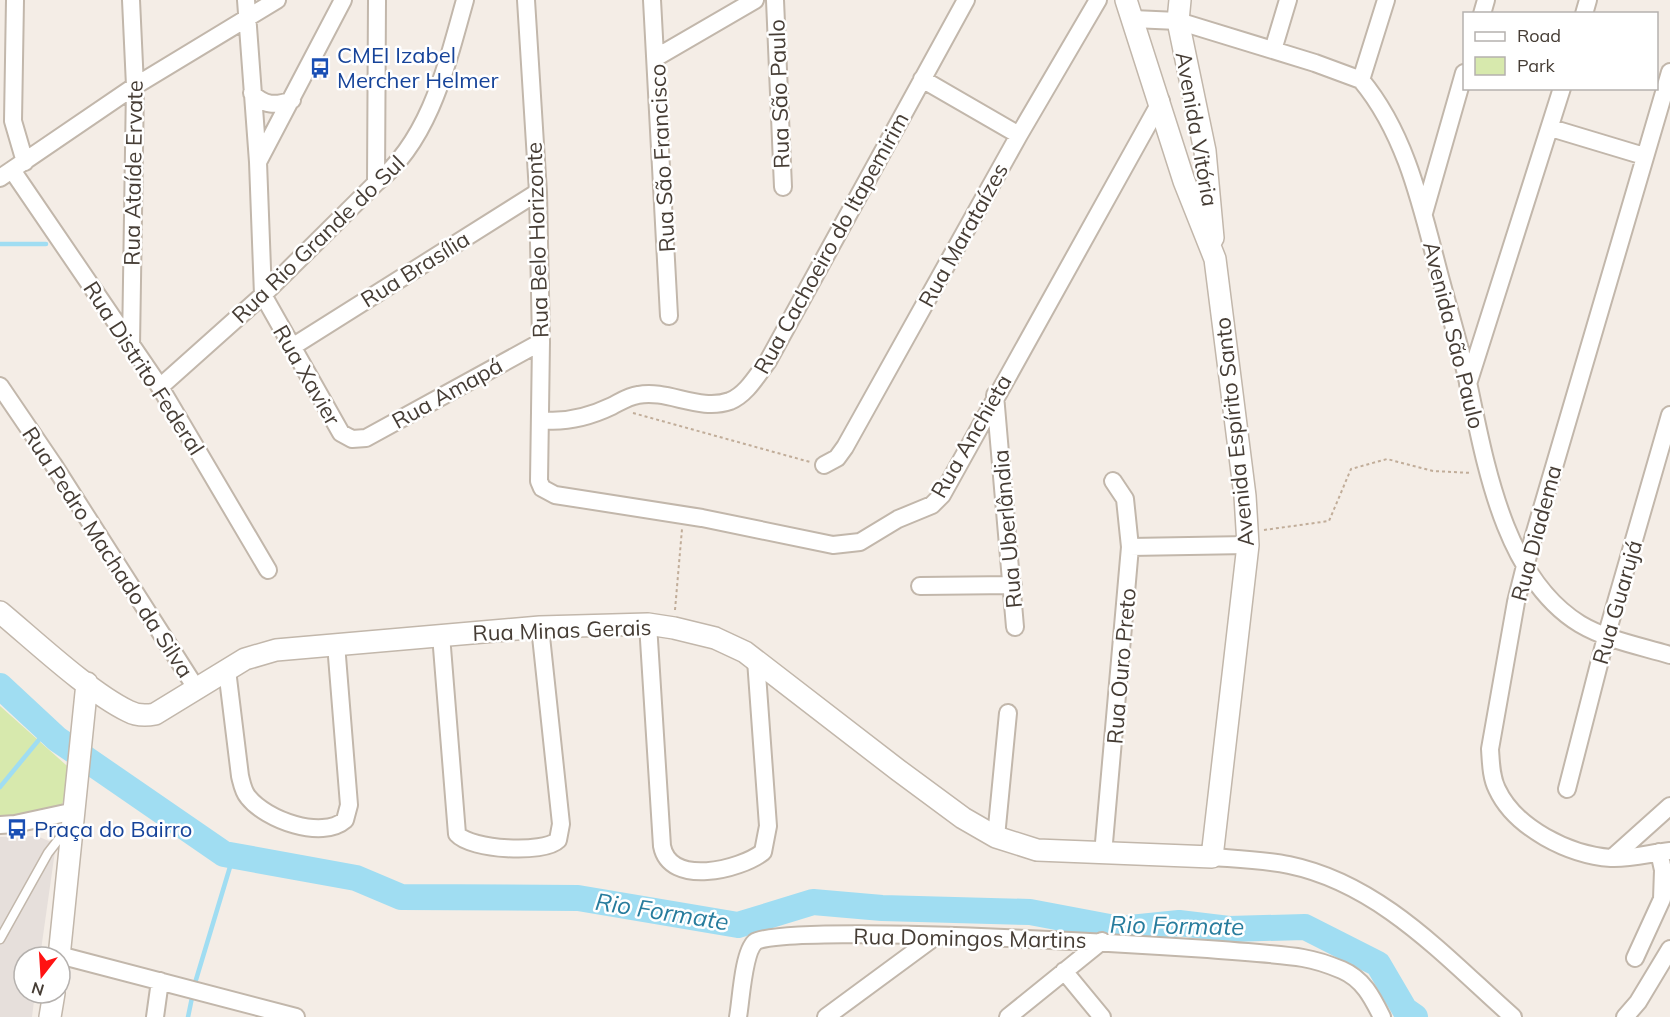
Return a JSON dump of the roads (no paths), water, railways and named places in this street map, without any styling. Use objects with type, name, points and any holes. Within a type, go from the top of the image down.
[{"type":"street","name":"Rua Distrito Federal","points":[[15,0],[12,170],[160,387],[268,570]]},
{"type":"street","name":"Rua Ataíde Ervate","points":[[131,0],[135,86],[131,346]]},
{"type":"street","name":"Rua Xavier","points":[[246,0],[258,162],[263,296],[341,433],[352,440]]},
{"type":"street","points":[[12,170],[135,86],[276,0]]},
{"type":"street","points":[[258,162],[304,80],[343,0]]},
{"type":"street","points":[[376,183],[377,0]]},
{"type":"street","name":"Rua Rio Grande do Sul","points":[[160,387],[263,296],[376,183],[393,169],[410,149],[422,126],[465,0]]},
{"type":"street","name":"Rua Belo Horizonte","points":[[526,0],[538,192],[541,342],[539,481]]},
{"type":"street","name":"Rua São Francisco","points":[[652,0],[657,57],[669,316]]},
{"type":"street","points":[[657,57],[755,0]]},
{"type":"street","name":"Rua São Paulo","points":[[776,0],[783,187]]},
{"type":"street","name":"Rua Cachoeiro do Itapemirim","points":[[540,420],[571,420],[637,395],[652,394],[698,403],[726,402],[740,395],[751,385],[768,361],[966,0]]},
{"type":"street","name":"Rua Marataízes","points":[[824,465],[837,458],[845,447],[1019,135],[1098,0]]},
{"type":"street","points":[[1288,0],[1273,50],[1361,80],[1386,0]]},
{"type":"street","name":"Avenida Espírito Santo","points":[[1212,857],[1247,539],[1232,382],[1215,259],[1184,181],[1161,101],[1130,9],[1179,10],[1223,35],[1273,50]]},
{"type":"street","name":"Avenida Vitória","points":[[1179,10],[1208,173],[1215,259]]},
{"type":"street","name":"Rua Diadema","points":[[1664,851],[1612,858],[1583,853],[1536,831],[1506,804],[1491,770],[1493,727],[1525,566],[1670,72]]},
{"type":"street","points":[[1424,213],[1463,76]]},
{"type":"street","points":[[922,79],[1019,135]]},
{"type":"street","name":"Avenida São Paulo","points":[[1361,80],[1391,122],[1424,213],[1468,384],[1487,474],[1534,583],[1578,623],[1606,637],[1670,655]]},
{"type":"street","points":[[1468,384],[1561,90]]},
{"type":"street","points":[[252,93],[259,101],[270,105],[279,105],[292,100]]},
{"type":"street","name":"Rua Anchieta","points":[[539,481],[542,488],[555,495],[683,515],[833,545],[860,542],[898,519],[937,501],[1161,101]]},
{"type":"street","points":[[1551,128],[1644,156]]},
{"type":"street","points":[[1184,181],[1194,185],[1199,184],[1208,173]]},
{"type":"street","name":"Rua Brasília","points":[[292,347],[538,192]]},
{"type":"street","name":"Rua Amapá","points":[[352,440],[366,438],[541,342]]},
{"type":"street","name":"Rua Pedro Machado da Silva","points":[[0,386],[53,464],[196,688]]},
{"type":"street","name":"Rua Uberlândia","points":[[995,395],[1016,627]]},
{"type":"street","name":"Rua Guarujá","points":[[1567,789],[1606,637],[1670,416]]},
{"type":"street","name":"Rua Ouro Preto","points":[[1103,854],[1130,547],[1125,500],[1113,481]]},
{"type":"street","points":[[1130,547],[1247,539]]},
{"type":"street","points":[[920,586],[1013,585]]},
{"type":"street","name":"Rua Minas Gerais","points":[[0,612],[87,683],[127,711],[146,716],[155,714],[245,659],[268,652],[540,627],[648,624],[674,628],[715,638],[756,660],[907,777],[963,818],[996,837],[1036,850],[1212,857]]},
{"type":"street","points":[[648,624],[662,846],[668,862],[686,871],[739,866],[763,852],[768,826],[756,660]]},
{"type":"street","points":[[441,635],[457,834],[469,843],[481,847],[549,847],[558,840],[561,824],[540,627]]},
{"type":"street","points":[[227,670],[243,789],[249,798],[276,818],[295,825],[331,827],[345,820],[349,805],[336,644]]},
{"type":"street","points":[[60,945],[87,683]]},
{"type":"street","points":[[996,837],[1008,713]]},
{"type":"street","points":[[1612,858],[1670,806]]},
{"type":"street","points":[[0,825],[74,816]]},
{"type":"street","points":[[1635,958],[1662,899],[1664,851]]},
{"type":"street","points":[[1212,857],[1289,865],[1335,879],[1370,896],[1398,916],[1513,1017]]},
{"type":"street","name":"Rua Domingos Martins","points":[[738,1017],[748,955],[755,942],[760,939],[791,935],[1102,941],[1303,958],[1342,970],[1358,979],[1371,995],[1382,1017]]},
{"type":"street","points":[[826,1017],[936,936]]},
{"type":"street","points":[[1008,1017],[1102,941]]},
{"type":"street","points":[[1625,1017],[1638,1002],[1670,949]]},
{"type":"street","points":[[72,959],[297,1017]]},
{"type":"street","points":[[1064,972],[1102,1017]]},
{"type":"street","points":[[155,1017],[160,981]]},
{"type":"lane","points":[[0,939],[52,845],[74,816]]},
{"type":"waterway","points":[[0,244],[46,244]]},
{"type":"waterway","name":"Rio Formate","points":[[0,686],[57,739],[224,854],[356,878],[401,897],[578,898],[738,925],[813,902],[882,908],[1030,912],[1120,929],[1179,923],[1229,929],[1305,927],[1378,964],[1405,1010],[1415,1017]]},
{"type":"waterway","points":[[0,787],[47,730]]},
{"type":"waterway","points":[[188,1017],[195,983],[233,857]]},
{"type":"place","name":"CMEI Izabel Mercher Helmer","points":[[320,68]]},
{"type":"place","name":"Praça do Bairro","points":[[17,829]]}]
